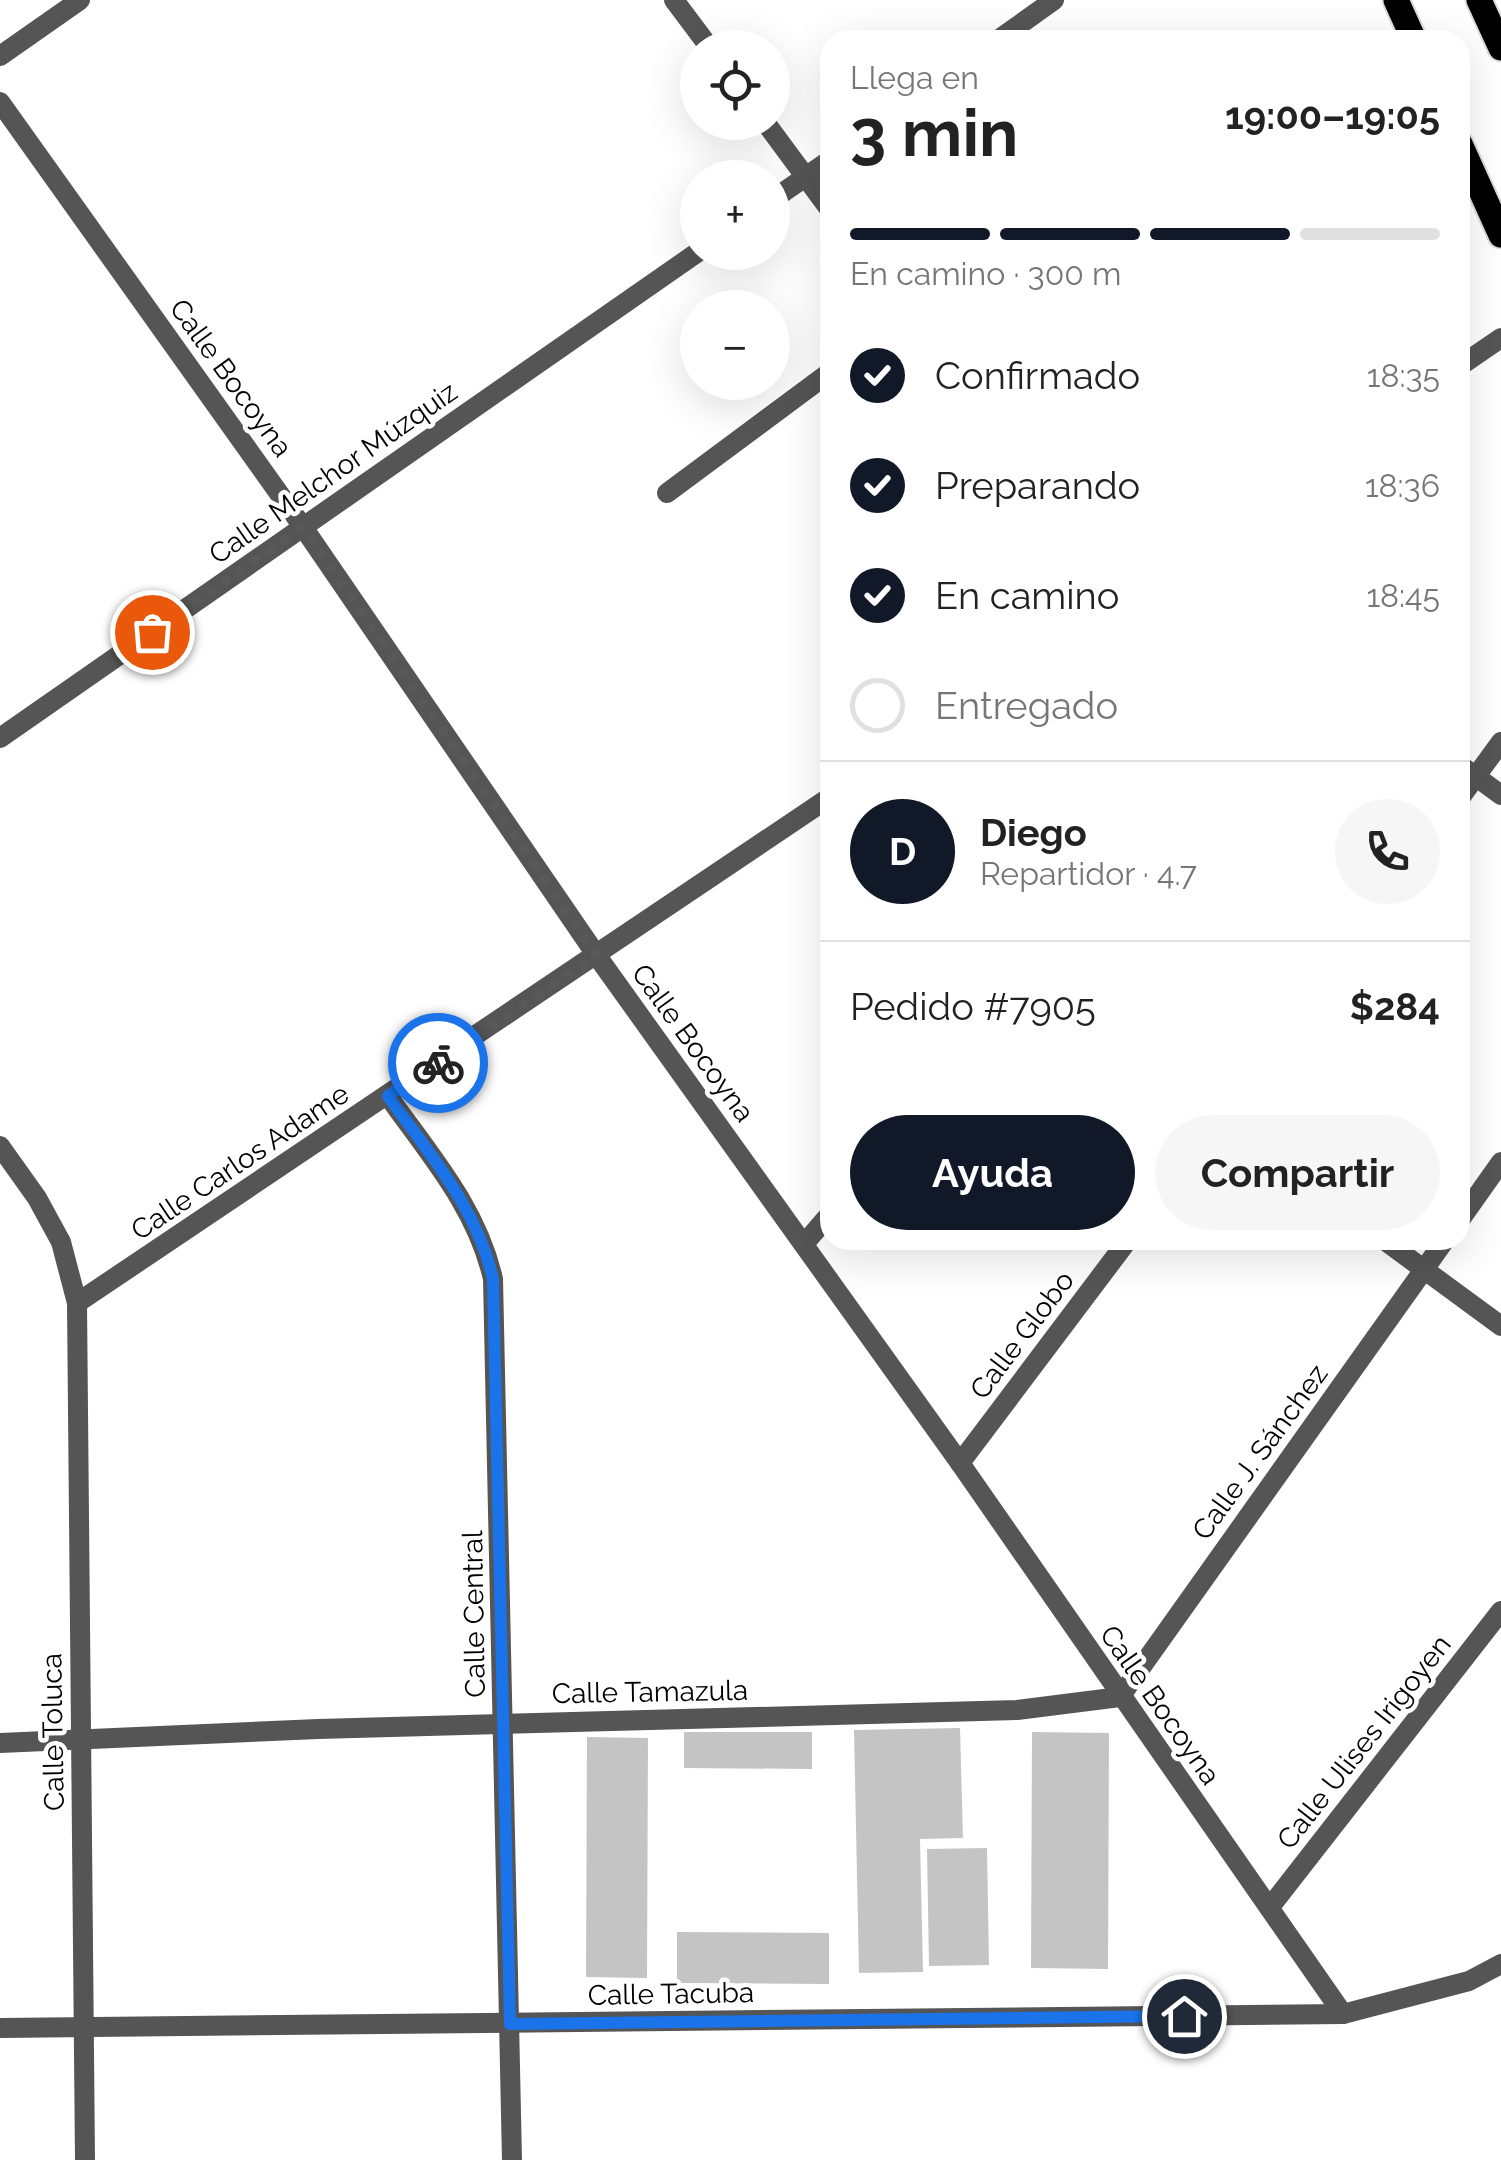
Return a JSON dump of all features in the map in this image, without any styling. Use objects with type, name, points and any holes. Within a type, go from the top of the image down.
[{"type":"main road","points":[[1396,0],[1410,30]]},
{"type":"main road","points":[[1480,0],[1501,48]]},
{"type":"main road","points":[[1470,166],[1501,235]]},
{"type":"street","points":[[0,56],[80,0]]},
{"type":"street","points":[[674,0],[696,30]]},
{"type":"street","points":[[1012,30],[1054,0]]},
{"type":"street","name":"Calle Bocoyna","points":[[0,102],[303,527],[597,956],[960,1462],[1343,2014]]},
{"type":"street","points":[[778,140],[820,196]]},
{"type":"street","points":[[790,188],[820,167]]},
{"type":"street","name":"Calle Melchor Múzquiz","points":[[0,738],[680,265]]},
{"type":"street","points":[[1470,359],[1501,338]]},
{"type":"street","points":[[667,493],[820,379]]},
{"type":"street","points":[[1470,768],[1501,742]]},
{"type":"street","points":[[1470,772],[1501,795]]},
{"type":"street","name":"Calle Carlos Adame","points":[[76,1303],[820,804]]},
{"type":"street","name":"Calle Central","points":[[388,1096],[467,1207],[485,1243],[493,1279],[512,2160]]},
{"type":"street","name":"Calle Toluca","points":[[0,1146],[37,1198],[61,1242],[76,1303],[86,2160]]},
{"type":"street","points":[[1470,1206],[1501,1162]]},
{"type":"street","points":[[804,1244],[820,1226]]},
{"type":"street","name":"Calle Globo","points":[[960,1462],[1120,1250]]},
{"type":"street","points":[[1397,1250],[1501,1326]]},
{"type":"street","name":"Calle J. Sánchez","points":[[1120,1697],[1438,1250]]},
{"type":"street","name":"Calle Ulises Irigoyen","points":[[1270,1907],[1501,1610]]},
{"type":"street","name":"Calle Tamazula","points":[[0,1743],[504,1723],[1017,1710],[1120,1697]]},
{"type":"street","name":"Calle Tacuba","points":[[0,2028],[1343,2014],[1469,1982],[1501,1964]]},
{"type":"building","points":[[960,1728],[963,1838],[920,1839],[923,1972],[859,1973],[854,1730]]},
{"type":"building","points":[[684,1732],[812,1732],[812,1769],[684,1768]]},
{"type":"building","points":[[1032,1732],[1109,1733],[1108,1969],[1031,1968]]},
{"type":"building","points":[[587,1737],[648,1738],[647,1978],[586,1977]]},
{"type":"building","points":[[987,1848],[989,1965],[929,1966],[927,1849]]},
{"type":"building","points":[[677,1932],[829,1933],[829,1984],[677,1983]]},
{"type":"way so far","points":[[152,632],[303,527],[597,956],[438,1063]]},
{"type":"route","points":[[438,1063],[388,1096],[467,1207],[485,1243],[493,1279],[510,2024],[1184,2016]]}]
